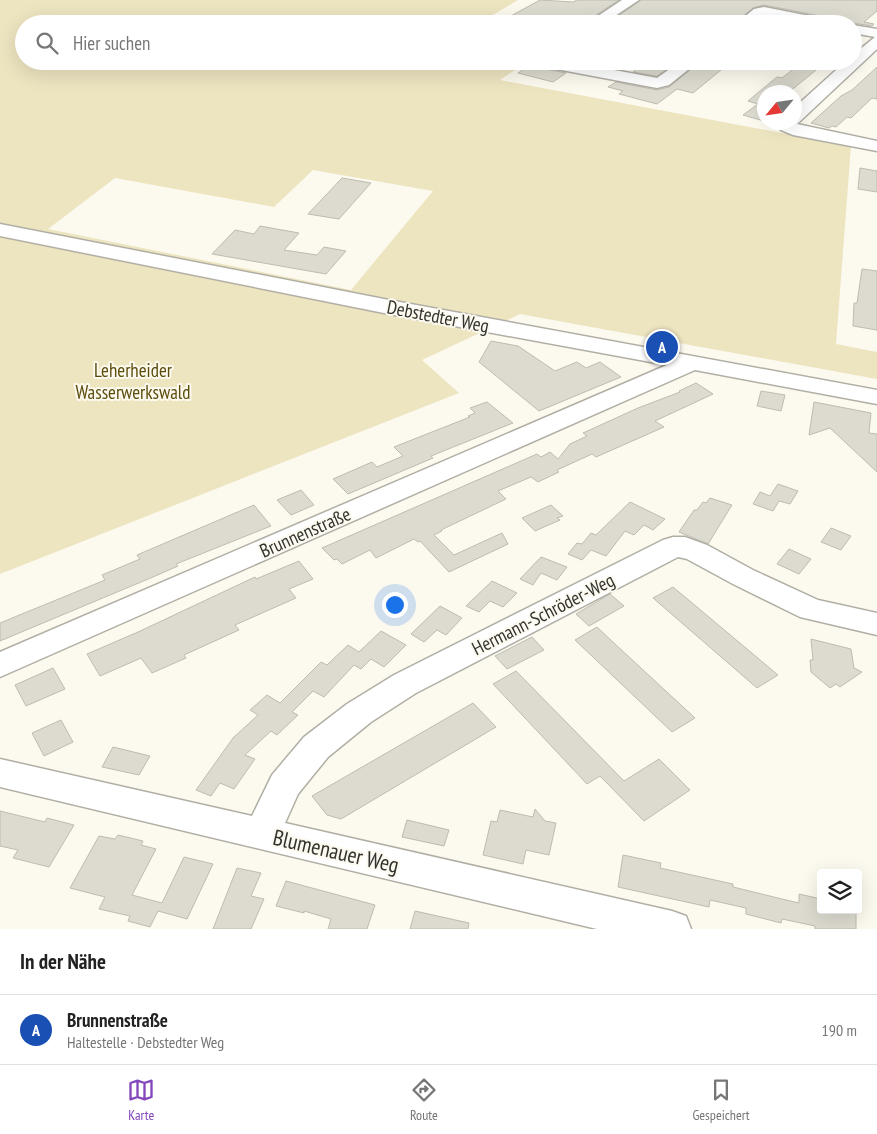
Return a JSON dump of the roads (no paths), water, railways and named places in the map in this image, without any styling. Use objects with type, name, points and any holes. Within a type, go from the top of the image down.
[{"type":"street","points":[[608,15],[632,0]]},
{"type":"street","points":[[756,15],[762,11],[783,15]]},
{"type":"street","points":[[862,30],[877,33]]},
{"type":"street","points":[[862,55],[877,41]]},
{"type":"street","points":[[588,70],[657,83],[663,82],[679,70]]},
{"type":"street","points":[[802,113],[847,70]]},
{"type":"street","points":[[802,126],[877,146]]},
{"type":"street","name":"Debstedter Weg","points":[[0,230],[380,305],[877,398]]},
{"type":"street","name":"Brunnenstraße","points":[[0,665],[692,363]]},
{"type":"street","name":"Hermann-Schröder-Weg","points":[[262,834],[284,785],[316,747],[360,714],[405,684],[673,547],[684,547],[698,552],[743,577],[812,610],[877,624]]},
{"type":"street","name":"Blumenauer Weg","points":[[0,773],[672,929]]},
{"type":"place","name":"Brunnenstraße","points":[[662,347]]},
{"type":"park label","name":"Leherheider Wasserwerkswald","points":[[133,381]]}]
